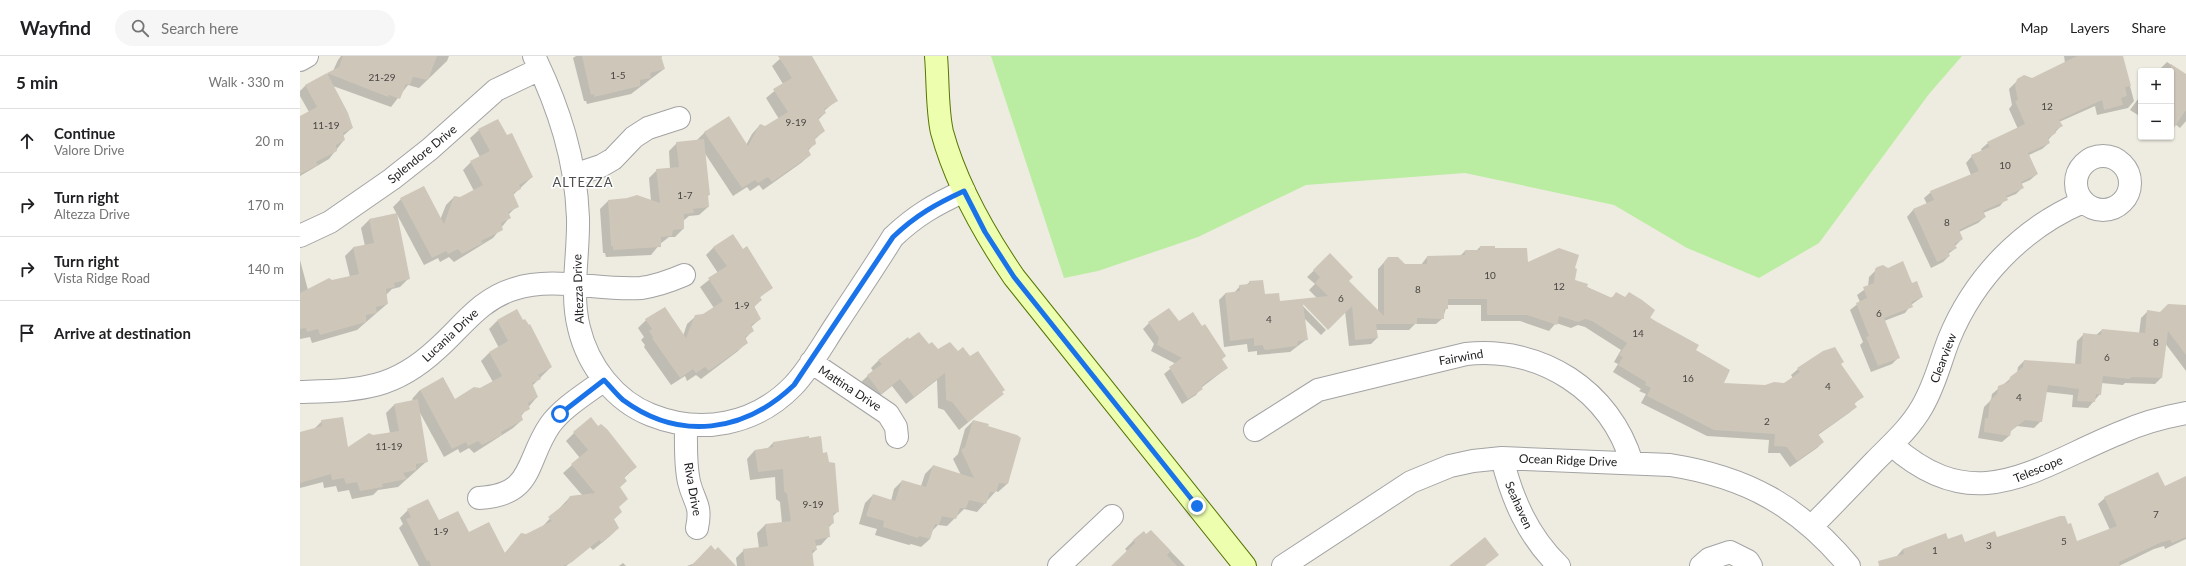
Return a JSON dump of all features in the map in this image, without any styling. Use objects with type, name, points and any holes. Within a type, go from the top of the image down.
[{"type":"street","points":[[300,60],[307,56]]},
{"type":"street","points":[[936,56],[942,131],[964,191],[985,232],[1014,277],[1245,566]]},
{"type":"street","name":"Altezza Drive","points":[[537,62],[560,115],[574,175],[578,218],[576,285],[579,328],[588,353],[604,380],[622,399],[644,412],[669,422],[686,426],[708,426],[734,422],[758,413],[780,398],[794,385],[811,362],[893,237],[911,220],[924,211],[964,191]]},
{"type":"street","name":"Splendore Drive","points":[[300,236],[330,222],[392,179],[430,149],[496,90],[537,62]]},
{"type":"street","points":[[574,175],[601,166],[613,159],[634,137],[648,128],[679,118]]},
{"type":"street","name":"Clearview","points":[[1812,526],[1907,428],[1922,407],[1934,383],[1950,339],[1967,303],[1998,261],[2027,234],[2060,212],[2083,202]]},
{"type":"street","name":"Lucania Drive","points":[[300,392],[355,390],[390,381],[415,368],[437,349],[473,312],[492,298],[514,289],[537,284],[640,288],[665,283],[684,275]]},
{"type":"street","name":"Fairwind","points":[[1255,430],[1318,390],[1466,354],[1486,352],[1512,354],[1542,365],[1585,389],[1604,407],[1619,429],[1632,463]]},
{"type":"street","name":"Mattina Drive","points":[[811,362],[888,414],[896,427],[896,437]]},
{"type":"street","points":[[479,498],[494,497],[508,493],[520,482],[531,468],[550,424],[604,380]]},
{"type":"street","name":"Telescope","points":[[1892,444],[1906,457],[1928,471],[1953,480],[1979,483],[2006,481],[2031,474],[2121,432],[2150,421],[2186,413]]},
{"type":"street","name":"Riva Drive","points":[[686,426],[689,484],[698,502],[700,514],[697,528]]},
{"type":"street","name":"Ocean Ridge Drive","points":[[1283,566],[1411,482],[1450,466],[1473,461],[1502,458],[1670,465],[1696,469],[1734,479],[1770,496],[1812,526],[1849,566]]},
{"type":"street","name":"Seahaven","points":[[1502,458],[1509,485],[1520,514],[1536,539],[1559,566]]},
{"type":"street","points":[[1066,564],[1112,516]]},
{"type":"street","points":[[1701,566],[1709,559],[1730,552],[1748,561],[1751,566]]},
{"type":"green space","points":[[991,56],[1962,56],[1929,94],[1819,243],[1759,278],[1687,248],[1614,205],[1465,173],[1306,185],[1198,237],[1098,271],[1064,278]]},
{"type":"building","points":[[343,56],[437,56],[428,80],[413,77],[410,85],[406,84],[400,99],[389,95],[388,97],[327,73],[339,67]]},
{"type":"building","points":[[582,56],[661,56],[665,69],[650,73],[651,78],[640,80],[640,86],[594,97],[594,94],[591,95]]},
{"type":"building","points":[[778,56],[812,56],[838,101],[824,109],[826,113],[818,118],[825,131],[815,138],[816,144],[808,149],[811,155],[772,182],[768,177],[758,183],[755,180],[742,188],[704,132],[729,116],[748,146],[760,124],[765,126],[788,112],[773,89],[792,78]]},
{"type":"building","points":[[2077,56],[2123,56],[2131,86],[2125,87],[2127,96],[2121,98],[2123,105],[2104,110],[2102,100],[2059,120],[2063,126],[2055,130],[2056,133],[2048,138],[2050,143],[2028,153],[2038,174],[2021,182],[2024,188],[2006,196],[2008,200],[1983,211],[1986,217],[1959,230],[1963,239],[1954,244],[1957,248],[1948,252],[1950,256],[1937,262],[1913,209],[1934,200],[1930,191],[1979,171],[1971,155],[1990,147],[1987,142],[2025,124],[2015,101],[2018,100],[2015,86],[2017,79],[2024,75],[2032,78]]},
{"type":"building","points":[[2171,64],[2186,74],[2186,110],[2174,128],[2174,68],[2171,68]]},
{"type":"building","points":[[327,73],[348,113],[353,128],[343,133],[345,140],[336,145],[337,151],[316,162],[318,165],[300,174],[300,116],[317,107],[305,85]]},
{"type":"building","points":[[498,119],[507,135],[512,133],[533,177],[519,185],[521,189],[513,193],[519,207],[508,212],[511,218],[501,223],[503,230],[481,241],[483,243],[462,254],[458,249],[448,254],[446,251],[432,258],[400,198],[424,186],[444,224],[454,196],[460,197],[483,185],[470,161],[490,151],[478,129]]},
{"type":"building","points":[[704,139],[710,195],[708,195],[709,207],[693,209],[694,213],[684,214],[684,229],[673,230],[672,236],[661,237],[661,247],[613,250],[613,246],[611,246],[608,200],[627,198],[637,195],[660,203],[656,169],[679,167],[676,142]]},
{"type":"building","points":[[397,213],[410,279],[394,283],[395,287],[386,289],[388,304],[376,307],[377,313],[366,315],[366,322],[320,335],[318,329],[307,332],[306,328],[300,329],[300,293],[329,278],[332,280],[359,274],[353,247],[374,243],[369,219]]},
{"type":"building","points":[[733,234],[743,249],[747,246],[773,288],[760,297],[762,300],[754,306],[761,319],[751,325],[754,331],[745,337],[748,343],[709,371],[705,367],[696,373],[693,369],[680,378],[652,338],[653,337],[649,331],[652,329],[645,319],[665,307],[686,338],[695,315],[703,314],[723,301],[708,278],[727,266],[713,247]]},
{"type":"building","points":[[1480,246],[1495,246],[1495,248],[1527,248],[1528,262],[1559,248],[1579,255],[1575,268],[1577,269],[1575,280],[1588,284],[1587,287],[1612,298],[1616,292],[1625,297],[1629,292],[1642,300],[1655,310],[1650,318],[1699,345],[1696,350],[1730,370],[1724,383],[1765,385],[1774,382],[1784,383],[1800,372],[1797,368],[1823,351],[1835,347],[1844,362],[1841,364],[1864,397],[1854,403],[1857,407],[1818,434],[1824,442],[1797,461],[1787,447],[1774,446],[1775,434],[1714,430],[1647,396],[1651,388],[1645,385],[1646,382],[1618,365],[1623,357],[1619,355],[1627,343],[1592,321],[1585,319],[1578,322],[1559,316],[1557,325],[1527,315],[1487,315],[1487,299],[1448,299],[1448,309],[1444,309],[1444,319],[1417,318],[1417,324],[1376,324],[1378,338],[1355,340],[1352,306],[1328,330],[1303,304],[1308,340],[1298,341],[1297,346],[1266,350],[1264,349],[1263,345],[1254,346],[1254,338],[1230,341],[1225,293],[1240,291],[1239,285],[1250,284],[1249,281],[1263,280],[1265,294],[1279,293],[1280,301],[1328,296],[1315,283],[1320,277],[1313,270],[1330,253],[1353,277],[1349,281],[1384,316],[1384,262],[1388,257],[1398,257],[1405,264],[1427,264],[1427,256],[1465,255],[1465,250],[1480,250]]},
{"type":"building","points":[[1903,261],[1912,283],[1917,281],[1923,297],[1911,302],[1913,307],[1884,318],[1900,358],[1878,366],[1866,337],[1869,336],[1856,303],[1867,298],[1863,287],[1874,283],[1875,269],[1877,267],[1883,265],[1888,268]]},
{"type":"building","points":[[2168,304],[2186,305],[2186,355],[2168,331],[2162,378],[2131,377],[2130,379],[2103,376],[2101,395],[2096,394],[2095,402],[2077,401],[2079,389],[2048,385],[2042,422],[2025,420],[2011,431],[2010,436],[1984,432],[1985,418],[1988,418],[1990,400],[1997,394],[1998,386],[2009,382],[2010,377],[2023,367],[2024,360],[2081,364],[2083,333],[2101,335],[2102,329],[2145,333],[2147,310],[2160,312]]},
{"type":"building","points":[[1169,308],[1179,321],[1193,312],[1202,326],[1205,324],[1226,356],[1222,359],[1228,368],[1208,381],[1201,387],[1203,389],[1188,399],[1169,367],[1182,358],[1157,345],[1159,338],[1148,322]]},
{"type":"building","points":[[517,309],[523,320],[525,319],[529,325],[530,324],[552,367],[538,375],[541,379],[532,383],[538,397],[528,403],[530,409],[521,414],[523,420],[501,432],[502,435],[482,445],[478,441],[468,446],[466,442],[452,449],[420,390],[443,377],[455,399],[474,387],[480,388],[502,376],[489,352],[508,341],[497,320]]},
{"type":"building","points":[[919,332],[929,344],[932,342],[938,349],[950,342],[958,351],[963,347],[970,356],[978,351],[1005,390],[1002,392],[1004,394],[968,422],[952,402],[946,400],[945,373],[914,397],[900,379],[881,394],[867,375],[882,364],[878,360],[908,337],[909,339]]},
{"type":"building","points":[[418,399],[428,462],[416,464],[416,470],[403,473],[407,479],[382,484],[383,487],[360,491],[357,482],[346,484],[344,478],[332,480],[331,474],[300,483],[300,432],[322,426],[321,420],[343,417],[348,447],[369,433],[373,435],[399,431],[394,404]]},
{"type":"building","points":[[591,417],[598,426],[601,424],[607,429],[637,467],[624,477],[627,481],[620,487],[628,499],[619,507],[622,512],[614,519],[619,528],[602,543],[599,540],[572,562],[563,566],[431,566],[406,519],[411,517],[407,509],[428,499],[439,520],[458,511],[469,532],[489,522],[505,553],[521,533],[526,534],[552,521],[548,517],[566,503],[570,496],[595,493],[571,464],[588,450],[573,432]]},
{"type":"building","points":[[973,420],[989,424],[988,426],[1017,435],[1021,438],[1008,484],[999,483],[996,492],[990,492],[986,504],[969,500],[966,508],[960,508],[956,519],[942,516],[939,525],[935,524],[930,539],[919,536],[918,538],[883,527],[884,521],[866,516],[873,494],[895,501],[902,480],[926,487],[933,465],[974,478],[961,450],[965,447]]},
{"type":"building","points":[[809,436],[809,438],[821,436],[823,453],[827,452],[829,462],[835,463],[839,512],[833,513],[834,523],[829,525],[830,537],[815,540],[817,550],[812,550],[814,566],[745,566],[743,549],[768,546],[765,524],[791,521],[787,494],[784,491],[783,469],[758,472],[755,450],[773,447],[773,442]]},
{"type":"building","points":[[2158,472],[2165,486],[2186,476],[2186,537],[2172,543],[2170,540],[2162,542],[2119,562],[2120,566],[1879,566],[1878,561],[1904,554],[1903,549],[1946,533],[1948,539],[1962,534],[1965,542],[1995,531],[1997,537],[2060,516],[2065,516],[2068,524],[2071,523],[2077,541],[2117,526],[2104,497]]},
{"type":"building","points":[[1151,530],[1171,551],[1167,555],[1177,566],[1111,566],[1135,543],[1133,540],[1144,531],[1146,534]]},
{"type":"building","points":[[1485,537],[1499,555],[1485,566],[1449,566]]},
{"type":"building","points":[[711,545],[715,550],[718,547],[736,566],[691,566]]},
{"type":"district","name":"ALTEZZA","points":[[583,182]]},
{"type":"route","points":[[560,414],[604,380],[622,399],[644,412],[669,422],[686,426],[708,426],[734,422],[758,413],[780,398],[794,385],[811,362],[893,237],[911,220],[931,206],[964,191],[985,232],[1014,277],[1197,506]]}]
